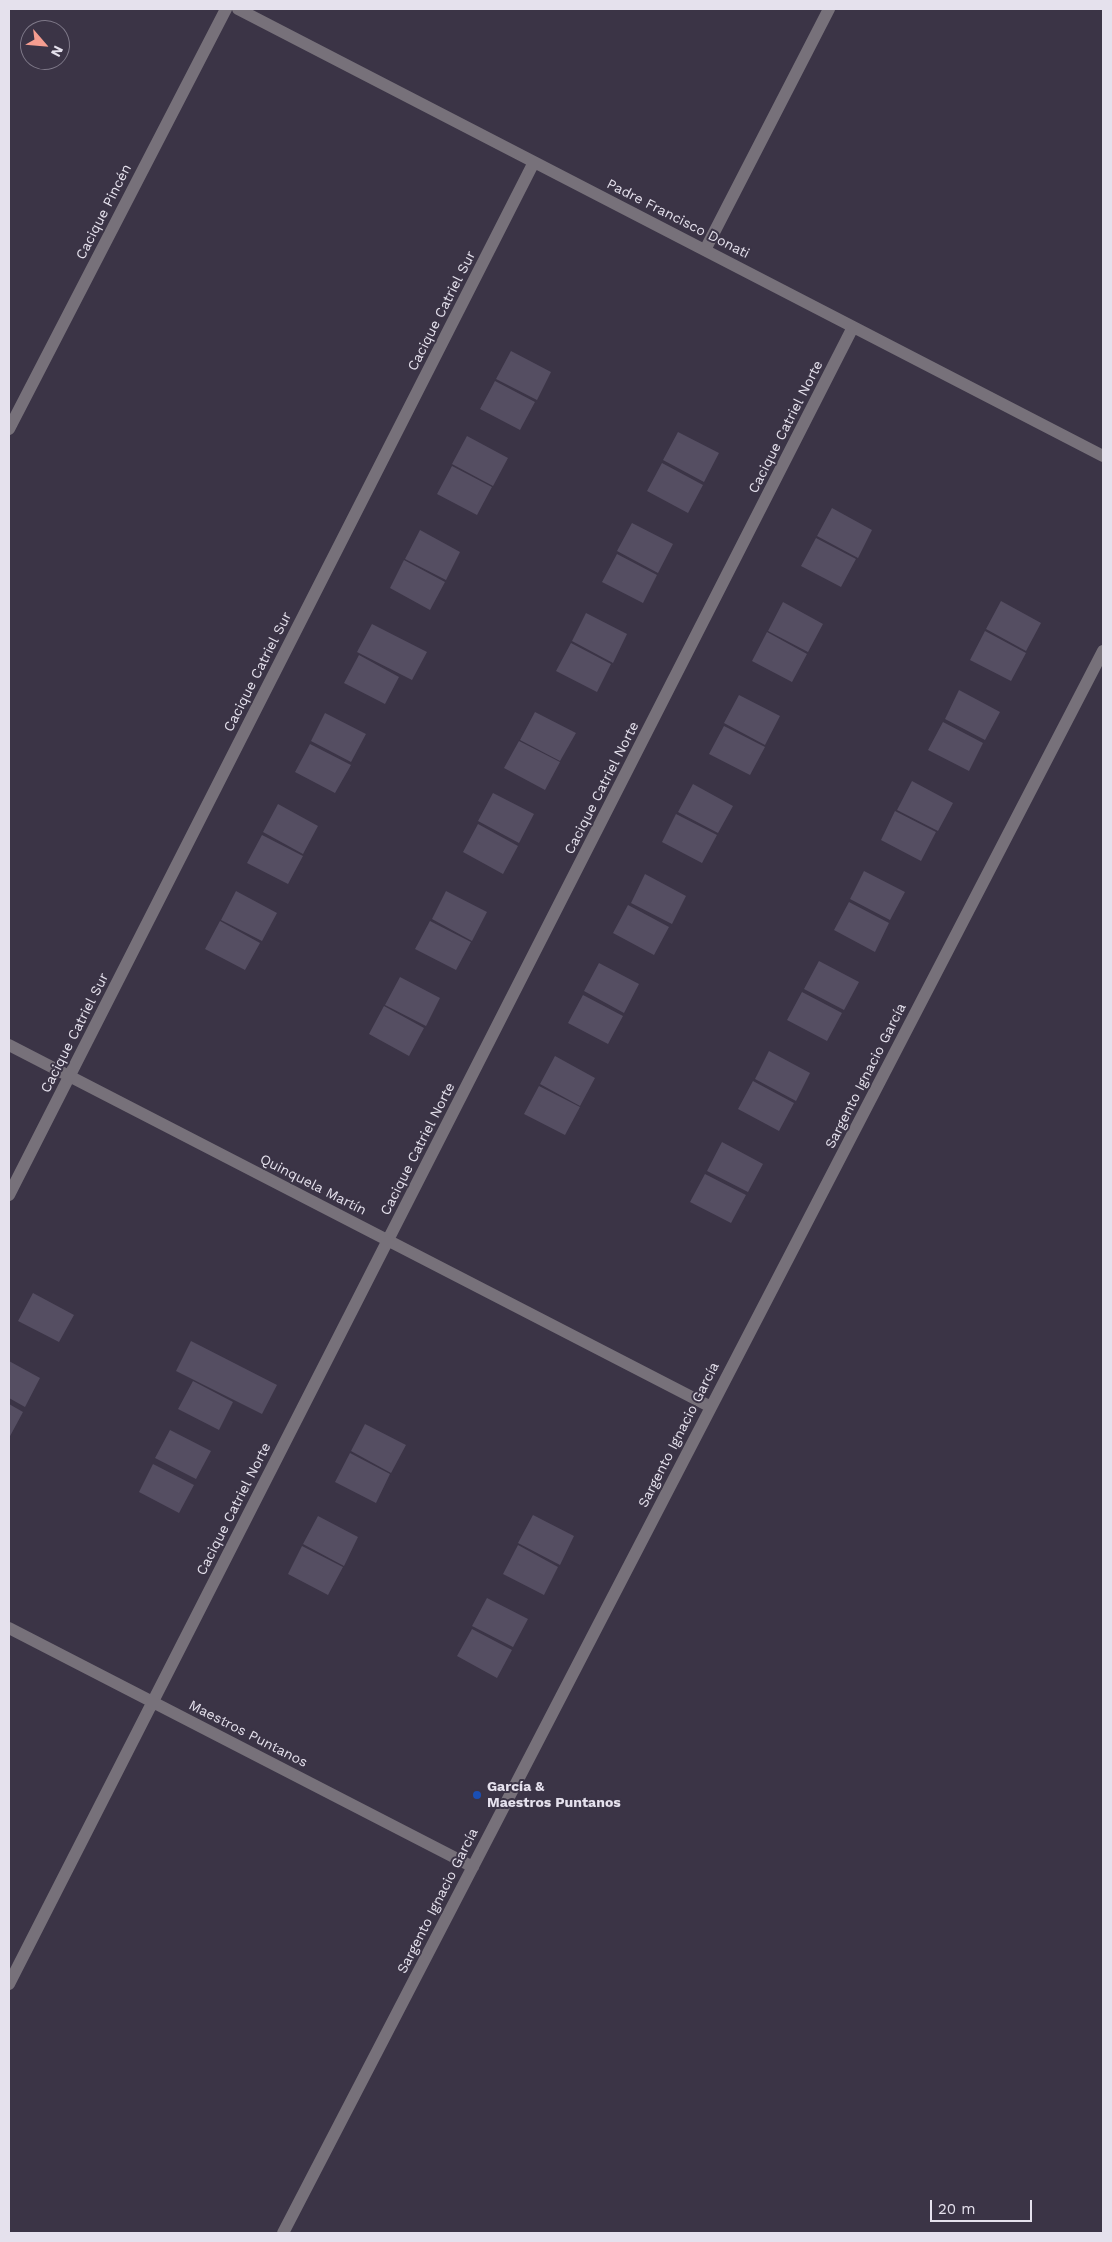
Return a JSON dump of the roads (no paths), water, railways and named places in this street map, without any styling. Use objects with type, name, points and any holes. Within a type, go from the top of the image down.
[{"type":"street","name":"Cacique Pincén","points":[[9,429],[226,9]]},
{"type":"street","name":"Padre Francisco Donati","points":[[238,9],[1103,456]]},
{"type":"street","points":[[705,250],[830,9]]},
{"type":"street","name":"Cacique Catriel Sur","points":[[9,1195],[534,162]]},
{"type":"street","name":"Cacique Catriel Norte","points":[[9,1984],[854,327]]},
{"type":"street","name":"Sargento Ignacio García","points":[[283,2233],[1103,651]]},
{"type":"street","name":"Quinquela Martín","points":[[9,1045],[711,1407]]},
{"type":"street","name":"Maestros Puntanos","points":[[9,1628],[473,1867]]},
{"type":"place","name":"García & Maestros Puntanos","points":[[477,1795]]}]
